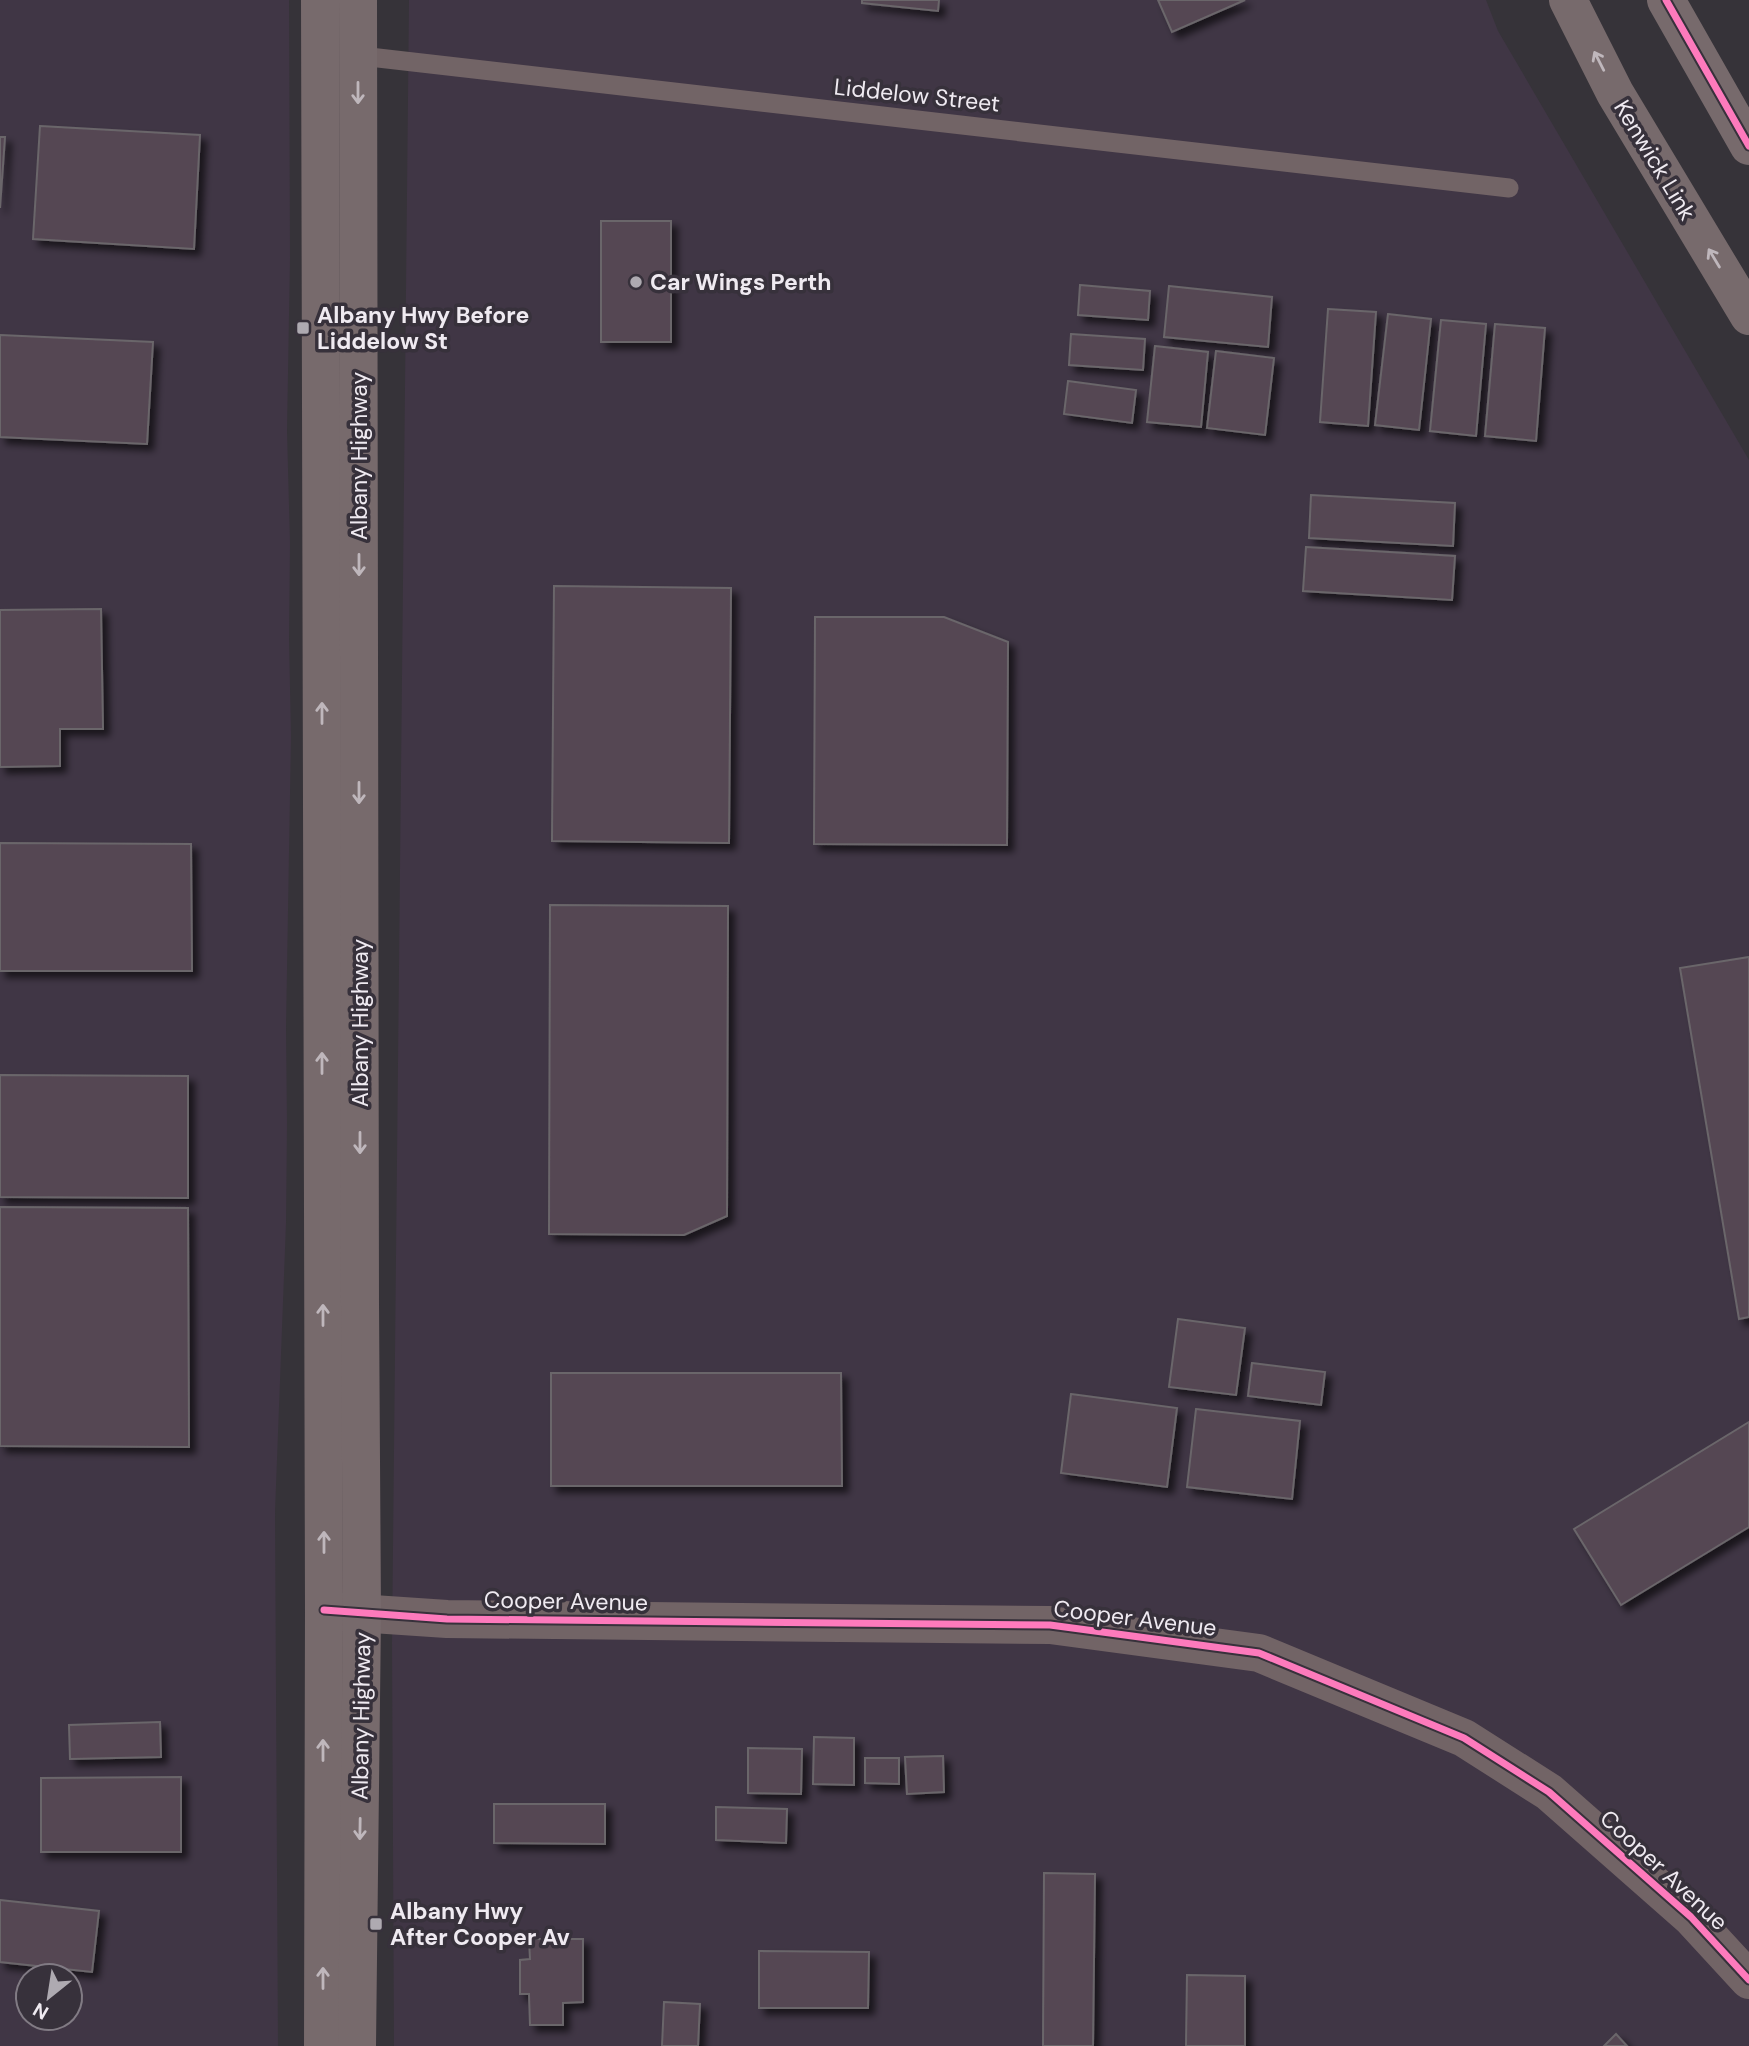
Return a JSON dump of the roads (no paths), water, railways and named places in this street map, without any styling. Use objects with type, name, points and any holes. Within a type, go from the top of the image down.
[{"type":"highway","name":"Albany Highway","points":[[320,0],[323,2046]]},
{"type":"highway","name":"Albany Highway","points":[[357,2046],[362,1614],[358,0]]},
{"type":"highway","name":"Kenwick Link","points":[[1568,0],[1615,93],[1749,316]]},
{"type":"highway","points":[[1665,0],[1749,146]]},
{"type":"street","name":"Cooper Avenue","points":[[324,1610],[447,1619],[1050,1625],[1259,1653],[1464,1738],[1549,1792],[1692,1917],[1749,1980]]},
{"type":"lane","name":"Liddelow Street","points":[[320,51],[1509,188]]},
{"type":"place","name":"Car Wings Perth","points":[[636,282]]},
{"type":"place","name":"Albany Hwy Before Liddelow St","points":[[303,328]]},
{"type":"place","name":"Albany Hwy After Cooper Av","points":[[376,1924]]}]
